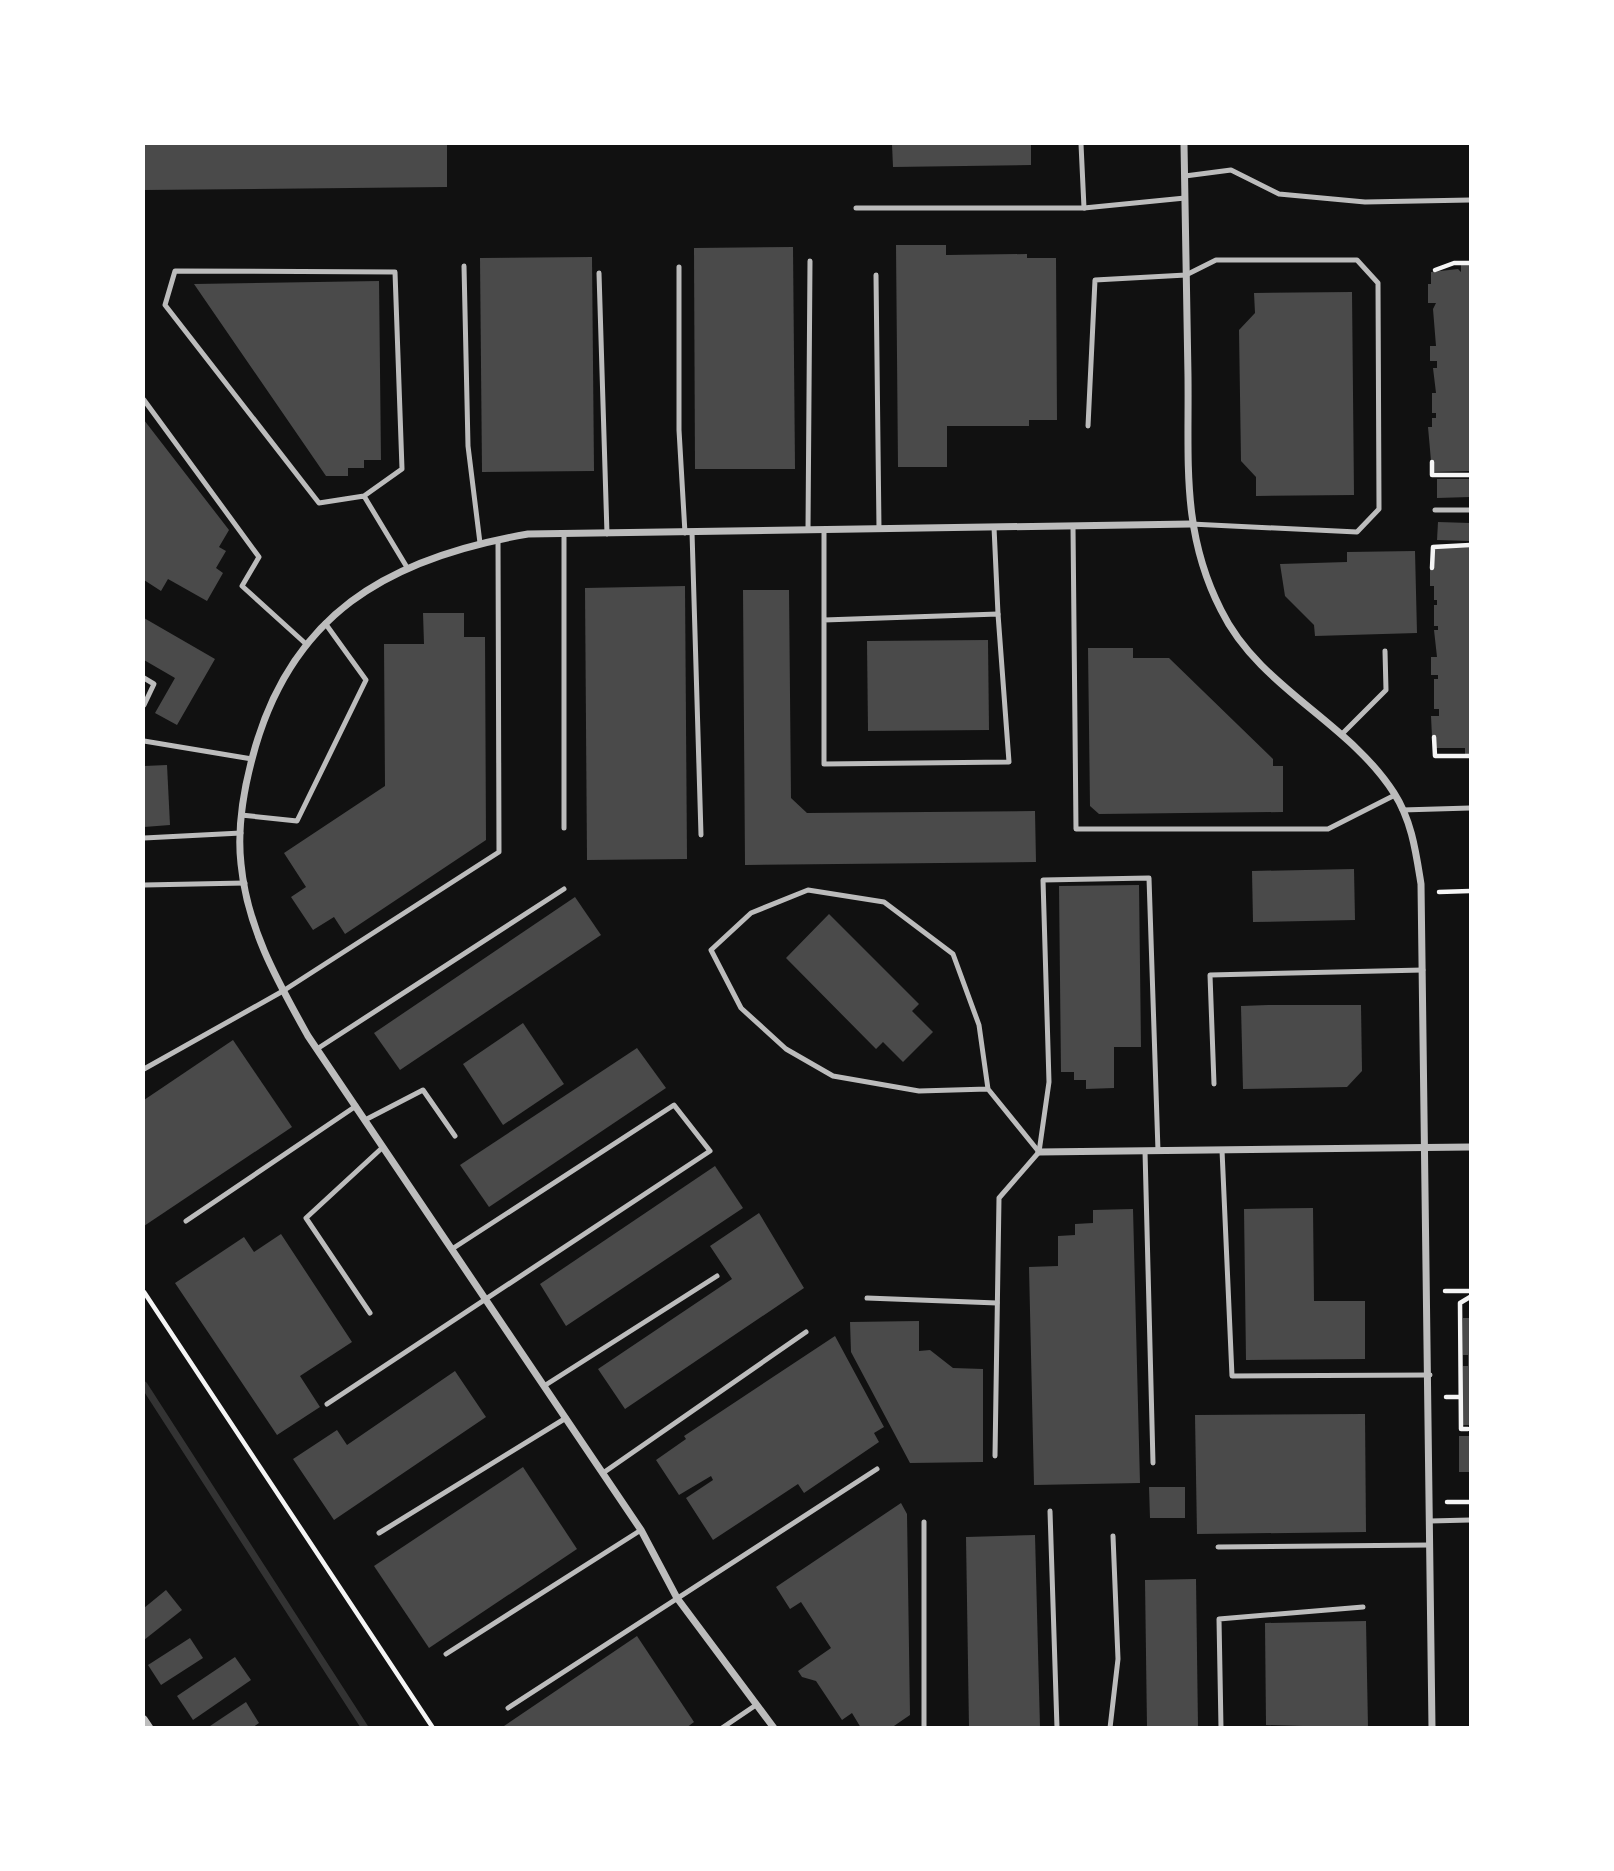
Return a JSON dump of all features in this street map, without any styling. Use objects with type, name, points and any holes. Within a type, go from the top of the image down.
[{"type":"street","points":[[1184,144],[1191,524],[1203,571],[1221,611],[1243,648],[1368,758],[1395,795],[1413,835],[1421,884],[1430,1375],[1432,1727]]},
{"type":"street","points":[[774,1727],[677,1598],[641,1530],[317,1049],[268,965],[244,883],[241,833],[241,815],[261,723],[281,678],[306,644],[336,611],[368,589],[408,569],[480,543],[528,534],[1191,524]]},
{"type":"street","points":[[1039,1152],[1471,1147]]},
{"type":"street","points":[[144,1719],[150,1727]]},
{"type":"lane","points":[[1081,144],[1084,208]]},
{"type":"lane","points":[[1185,176],[1231,170],[1279,194],[1365,202],[1471,200]]},
{"type":"lane","points":[[856,208],[1084,208],[1185,198]]},
{"type":"lane","points":[[1088,426],[1095,280],[1186,275],[1216,260],[1357,260],[1377,283],[1379,509],[1357,532],[1191,524]]},
{"type":"lane","points":[[808,530],[810,261]]},
{"type":"lane","points":[[464,266],[468,446],[480,543]]},
{"type":"lane","points":[[679,267],[679,430],[688,532],[701,835]]},
{"type":"lane","points":[[174,271],[395,272],[402,469],[364,496],[319,503],[165,304],[174,271]]},
{"type":"lane","points":[[599,273],[607,534]]},
{"type":"lane","points":[[876,275],[879,529]]},
{"type":"lane","points":[[144,400],[259,557],[242,586],[306,644]]},
{"type":"lane","points":[[364,496],[408,569]]},
{"type":"lane","points":[[1435,510],[1471,510]]},
{"type":"lane","points":[[1073,526],[1076,829],[1328,829],[1395,795]]},
{"type":"lane","points":[[824,530],[824,764],[1009,762],[994,527]]},
{"type":"lane","points":[[564,534],[564,828]]},
{"type":"lane","points":[[144,1069],[283,991],[499,852],[498,540]]},
{"type":"lane","points":[[824,620],[998,614]]},
{"type":"lane","points":[[241,815],[297,821],[366,680],[325,623]]},
{"type":"lane","points":[[1341,735],[1386,690],[1385,651]]},
{"type":"lane","points":[[144,678],[154,684],[144,705]]},
{"type":"lane","points":[[144,741],[252,760]]},
{"type":"lane","points":[[1402,810],[1471,808]]},
{"type":"lane","points":[[144,838],[241,833]]},
{"type":"lane","points":[[995,1456],[999,1198],[1039,1152],[1049,1082],[1043,880],[1149,878],[1158,1151]]},
{"type":"lane","points":[[144,885],[244,883]]},
{"type":"lane","points":[[317,1049],[564,889]]},
{"type":"lane","points":[[988,1088],[919,1091],[833,1076],[786,1049],[741,1008],[710,950],[751,913],[808,890],[884,902],[953,954],[979,1025],[988,1088],[1039,1152]]},
{"type":"lane","points":[[1214,1084],[1210,975],[1423,970]]},
{"type":"lane","points":[[365,1120],[424,1090],[455,1136]]},
{"type":"lane","points":[[327,1404],[710,1150],[674,1105],[452,1249]]},
{"type":"lane","points":[[186,1221],[356,1106]]},
{"type":"lane","points":[[370,1313],[306,1218],[383,1147]]},
{"type":"lane","points":[[1222,1150],[1232,1376],[1430,1375]]},
{"type":"lane","points":[[1145,1151],[1153,1463]]},
{"type":"lane","points":[[544,1386],[717,1276]]},
{"type":"lane","points":[[867,1298],[997,1303]]},
{"type":"lane","points":[[603,1473],[806,1332]]},
{"type":"lane","points":[[379,1533],[566,1418]]},
{"type":"lane","points":[[508,1708],[877,1469]]},
{"type":"lane","points":[[1049,1511],[1057,1727]]},
{"type":"lane","points":[[1430,1521],[1471,1520]]},
{"type":"lane","points":[[924,1522],[924,1727]]},
{"type":"lane","points":[[446,1654],[641,1530]]},
{"type":"lane","points":[[1110,1727],[1118,1659],[1114,1536]]},
{"type":"lane","points":[[1218,1547],[1430,1545]]},
{"type":"lane","points":[[1221,1727],[1219,1619],[1363,1607]]},
{"type":"lane","points":[[722,1727],[756,1705]]},
{"type":"path","points":[[1435,270],[1454,263],[1471,263]]},
{"type":"path","points":[[1432,462],[1432,475],[1471,475]]},
{"type":"path","points":[[1432,568],[1433,547],[1471,545]]},
{"type":"path","points":[[1434,737],[1435,756],[1471,756]]},
{"type":"path","points":[[1439,891],[1471,891]]},
{"type":"path","points":[[1446,1291],[1471,1291]]},
{"type":"path","points":[[144,1292],[433,1727]]},
{"type":"path","points":[[1468,1429],[1461,1429],[1460,1303],[1471,1297]]},
{"type":"path","points":[[1446,1397],[1460,1397]]},
{"type":"path","points":[[1447,1502],[1471,1502]]},
{"type":"building","points":[[144,144],[447,144],[447,187],[144,190]]},
{"type":"building","points":[[892,144],[1031,144],[1031,165],[893,167]]},
{"type":"building","points":[[896,245],[946,245],[946,255],[1027,254],[1027,258],[1056,258],[1057,420],[1029,420],[1029,426],[947,426],[947,467],[898,467]]},
{"type":"building","points":[[793,247],[795,469],[695,469],[694,248]]},
{"type":"building","points":[[592,257],[594,471],[482,472],[480,258]]},
{"type":"building","points":[[1461,265],[1470,265],[1470,471],[1432,472],[1428,427],[1432,427],[1432,418],[1436,418],[1436,413],[1432,413],[1432,393],[1436,393],[1433,368],[1437,368],[1437,361],[1430,361],[1430,346],[1436,346],[1433,309],[1436,303],[1428,303],[1428,284],[1431,284],[1431,272],[1458,269],[1461,272]]},
{"type":"building","points":[[379,281],[381,460],[364,460],[364,468],[348,468],[348,476],[326,476],[194,284]]},
{"type":"building","points":[[1352,292],[1354,495],[1256,496],[1256,477],[1241,461],[1239,330],[1255,313],[1254,293]]},
{"type":"building","points":[[144,420],[229,530],[219,547],[226,551],[216,568],[223,573],[207,601],[168,579],[161,591],[144,580]]},
{"type":"building","points":[[1437,479],[1470,479],[1470,497],[1437,498]]},
{"type":"building","points":[[1438,522],[1470,523],[1470,541],[1437,540]]},
{"type":"building","points":[[1470,547],[1470,754],[1465,754],[1465,748],[1436,748],[1436,737],[1432,737],[1431,716],[1439,716],[1439,709],[1434,709],[1434,679],[1438,679],[1438,675],[1431,675],[1431,657],[1437,657],[1434,630],[1438,630],[1438,626],[1434,626],[1434,605],[1437,605],[1437,600],[1434,600],[1434,586],[1430,586],[1430,568],[1434,548]]},
{"type":"building","points":[[1415,551],[1417,633],[1315,636],[1314,625],[1285,596],[1280,564],[1347,562],[1347,552]]},
{"type":"building","points":[[685,586],[687,859],[587,860],[585,588]]},
{"type":"building","points":[[743,590],[789,590],[791,798],[807,813],[1035,811],[1036,862],[745,865]]},
{"type":"building","points":[[423,613],[464,613],[464,637],[485,637],[486,840],[345,934],[334,917],[313,930],[291,897],[306,887],[284,853],[385,786],[384,644],[424,644]]},
{"type":"building","points":[[144,618],[215,659],[177,725],[155,713],[175,678],[144,660]]},
{"type":"building","points":[[988,640],[989,730],[868,731],[867,641]]},
{"type":"building","points":[[1088,648],[1133,648],[1133,658],[1169,658],[1273,759],[1273,766],[1283,766],[1283,812],[1099,814],[1090,806]]},
{"type":"building","points":[[167,765],[170,825],[144,827],[144,766]]},
{"type":"building","points":[[1354,869],[1355,920],[1253,922],[1252,871]]},
{"type":"building","points":[[1139,885],[1141,1047],[1114,1047],[1114,1088],[1086,1089],[1086,1080],[1074,1080],[1074,1072],[1061,1072],[1059,886]]},
{"type":"building","points":[[575,897],[601,935],[400,1070],[374,1033]]},
{"type":"building","points":[[829,914],[919,1004],[912,1011],[933,1032],[903,1062],[883,1042],[876,1049],[786,958]]},
{"type":"building","points":[[1361,1005],[1362,1071],[1347,1087],[1243,1089],[1241,1006]]},
{"type":"building","points":[[523,1023],[564,1084],[503,1125],[463,1064]]},
{"type":"building","points":[[233,1040],[292,1127],[144,1226],[144,1100]]},
{"type":"building","points":[[637,1048],[666,1088],[489,1207],[460,1165]]},
{"type":"building","points":[[715,1166],[743,1208],[566,1326],[540,1284]]},
{"type":"building","points":[[1313,1208],[1314,1301],[1365,1301],[1365,1359],[1246,1360],[1244,1209]]},
{"type":"building","points":[[1133,1209],[1140,1483],[1034,1485],[1029,1267],[1058,1266],[1058,1236],[1075,1235],[1075,1224],[1093,1223],[1093,1210]]},
{"type":"building","points":[[759,1213],[804,1288],[625,1409],[598,1369],[732,1279],[710,1246]]},
{"type":"building","points":[[281,1234],[352,1342],[300,1376],[320,1407],[277,1435],[175,1283],[244,1237],[254,1252]]},
{"type":"building","points":[[1463,1318],[1470,1318],[1470,1425],[1463,1425],[1463,1366],[1468,1366],[1468,1355],[1463,1355]]},
{"type":"building","points":[[919,1321],[919,1351],[930,1350],[953,1368],[983,1369],[983,1462],[910,1463],[851,1352],[850,1322]]},
{"type":"building","points":[[835,1336],[884,1427],[874,1433],[879,1442],[804,1493],[798,1484],[713,1540],[686,1498],[713,1480],[711,1476],[679,1495],[656,1460],[686,1439],[684,1436]]},
{"type":"building","points":[[455,1371],[486,1417],[334,1520],[293,1459],[337,1430],[347,1445]]},
{"type":"building","points":[[1365,1414],[1366,1532],[1197,1534],[1195,1415]]},
{"type":"building","points":[[1459,1436],[1470,1436],[1470,1472],[1459,1472]]},
{"type":"building","points":[[523,1467],[577,1549],[429,1648],[374,1566]]},
{"type":"building","points":[[1149,1487],[1185,1487],[1185,1518],[1150,1518]]},
{"type":"building","points":[[901,1503],[907,1514],[910,1715],[891,1728],[861,1728],[852,1713],[842,1720],[816,1681],[802,1677],[798,1671],[831,1648],[801,1602],[790,1609],[776,1587]]},
{"type":"building","points":[[1035,1535],[1040,1728],[969,1728],[966,1537]]},
{"type":"building","points":[[1196,1579],[1198,1728],[1147,1728],[1145,1580]]},
{"type":"building","points":[[166,1590],[182,1610],[144,1640],[144,1608]]},
{"type":"building","points":[[1366,1621],[1368,1728],[1266,1725],[1265,1623]]},
{"type":"building","points":[[637,1636],[694,1722],[686,1728],[501,1728]]},
{"type":"building","points":[[190,1638],[203,1658],[161,1685],[148,1665]]},
{"type":"building","points":[[235,1657],[251,1680],[193,1720],[177,1696]]},
{"type":"building","points":[[246,1702],[259,1723],[252,1728],[207,1728]]},
{"type":"waterway","points":[[144,1385],[365,1728]]}]
